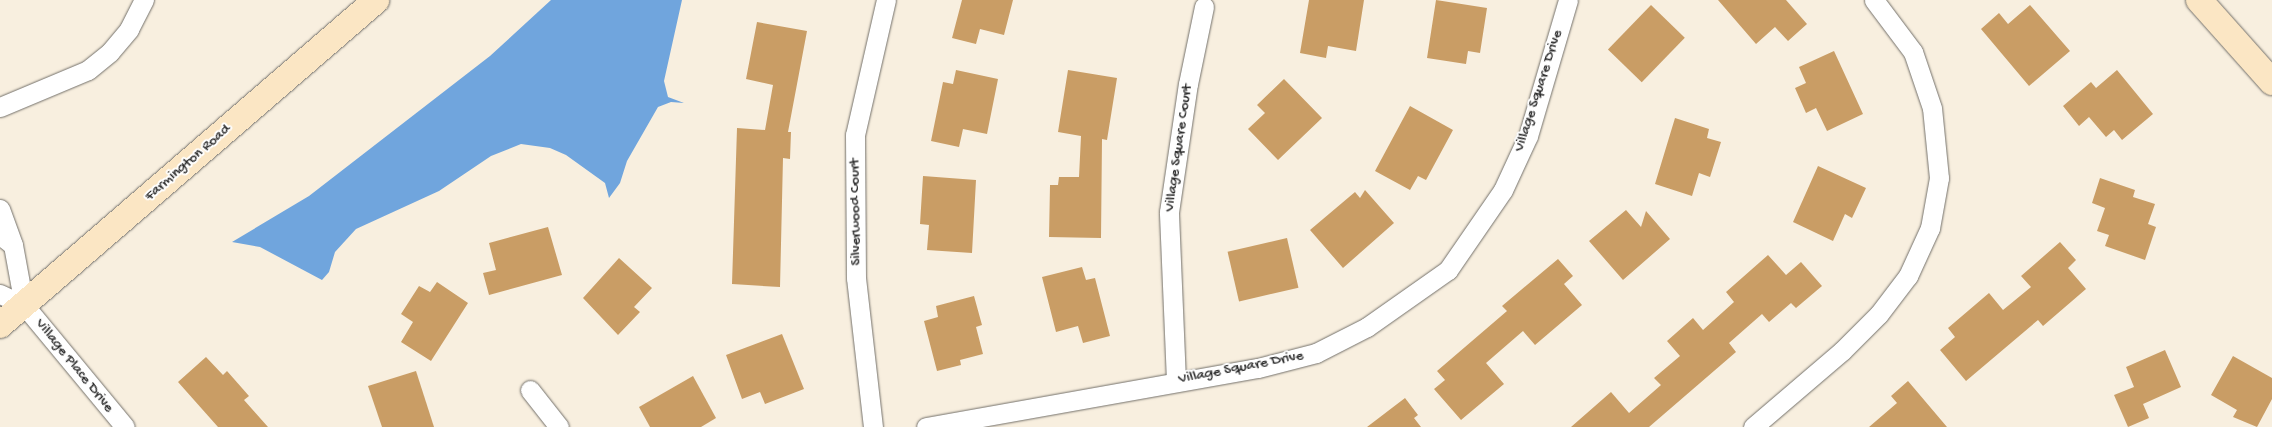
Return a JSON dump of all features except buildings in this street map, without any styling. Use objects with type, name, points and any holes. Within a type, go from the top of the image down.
[{"type":"street","points":[[0,107],[88,70],[110,52],[129,29],[144,0]]},
{"type":"street","name":"Farmington Road","points":[[0,325],[376,0]]},
{"type":"street","name":"Silverwood Court","points":[[873,427],[856,278],[855,135],[886,0]]},
{"type":"street","name":"Village Square Drive","points":[[926,427],[1176,381],[1258,368],[1316,353],[1367,327],[1448,270],[1502,190],[1528,136],[1568,0]]},
{"type":"street","points":[[1753,427],[1842,351],[1879,314],[1908,276],[1930,228],[1939,178],[1932,108],[1913,52],[1874,0]]},
{"type":"street","points":[[2199,0],[2272,82]]},
{"type":"street","name":"Village Square Court","points":[[1176,381],[1169,212],[1188,84],[1204,7]]},
{"type":"street","points":[[0,209],[6,240],[24,305]]},
{"type":"street","points":[[0,294],[24,305]]},
{"type":"street","name":"Village Place Drive","points":[[24,305],[124,427]]},
{"type":"street","points":[[530,390],[559,427]]},
{"type":"water","points":[[551,0],[682,0],[664,81],[668,97],[684,103],[671,102],[658,107],[627,161],[620,183],[609,198],[605,183],[566,155],[550,148],[521,144],[491,156],[439,191],[356,229],[335,252],[329,272],[322,280],[260,247],[232,242],[309,196],[490,56]]}]
